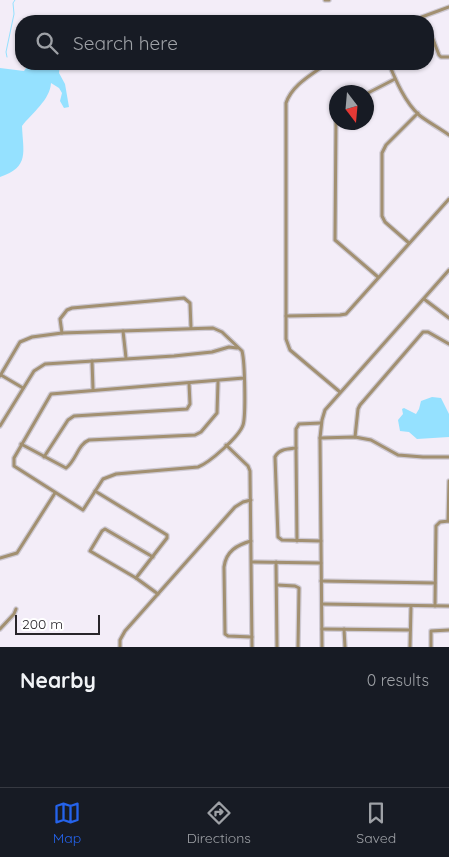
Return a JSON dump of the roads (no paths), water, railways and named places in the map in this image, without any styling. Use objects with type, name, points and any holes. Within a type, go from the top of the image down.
[{"type":"street","points":[[427,15],[449,7]]},
{"type":"street","points":[[434,42],[439,55],[441,57],[449,57]]},
{"type":"street","points":[[318,70],[288,95],[286,103],[286,338],[290,350],[340,392]]},
{"type":"street","points":[[391,70],[412,107],[449,135]]},
{"type":"street","points":[[374,90],[395,79]]},
{"type":"street","points":[[409,243],[385,222],[382,216],[382,153],[386,145],[418,113]]},
{"type":"street","points":[[336,130],[335,240],[378,277]]},
{"type":"street","points":[[286,316],[346,314],[449,199]]},
{"type":"street","points":[[322,647],[320,438],[321,423],[325,410],[449,270]]},
{"type":"street","points":[[62,332],[60,319],[67,310],[72,308],[184,298],[190,303],[191,328]]},
{"type":"street","points":[[424,299],[449,318]]},
{"type":"street","points":[[23,388],[0,375],[20,342],[32,337],[62,332],[191,328],[217,329],[243,353],[244,378],[243,425],[226,446],[202,466],[113,474],[103,479],[83,510],[14,466],[14,458],[21,444],[51,394],[189,382],[218,382],[244,378]]},
{"type":"street","points":[[123,331],[126,358]]},
{"type":"street","points":[[355,437],[360,405],[423,332],[428,332],[449,344]]},
{"type":"street","points":[[0,426],[34,371],[41,365],[212,352],[229,347],[238,348]]},
{"type":"street","points":[[92,361],[93,389]]},
{"type":"street","points":[[44,457],[68,420],[74,416],[187,409],[190,404],[189,382]]},
{"type":"street","points":[[21,444],[66,468],[86,441],[199,434],[217,413],[218,382]]},
{"type":"street","points":[[296,541],[296,429],[299,424],[321,423]]},
{"type":"street","points":[[320,438],[355,437],[371,440],[398,455],[449,457]]},
{"type":"street","points":[[226,446],[249,468],[252,647]]},
{"type":"street","points":[[296,448],[285,449],[277,453],[275,458],[278,537],[282,540],[321,541]]},
{"type":"street","points":[[435,606],[436,526],[440,522],[448,521],[449,480]]},
{"type":"street","points":[[95,491],[167,535],[167,538],[136,578]]},
{"type":"street","points":[[0,558],[18,553],[55,493]]},
{"type":"street","points":[[120,647],[120,640],[125,631],[235,507],[251,500]]},
{"type":"street","points":[[152,557],[107,529],[102,530],[90,551],[136,578],[158,594]]},
{"type":"street","points":[[251,541],[241,544],[232,550],[226,557],[224,567],[225,634],[228,636],[252,637]]},
{"type":"street","points":[[252,562],[321,563]]},
{"type":"street","points":[[276,562],[277,647]]},
{"type":"street","points":[[321,581],[435,583]]},
{"type":"street","points":[[277,585],[299,588],[298,647]]},
{"type":"street","points":[[322,604],[449,606]]},
{"type":"street","points":[[410,647],[411,606]]},
{"type":"street","points":[[0,629],[14,614],[16,609]]},
{"type":"street","points":[[322,628],[410,630]]},
{"type":"street","points":[[344,629],[345,647]]},
{"type":"street","points":[[431,647],[431,631],[449,630]]},
{"type":"water","points":[[0,68],[24,71],[59,70],[65,84],[69,107],[64,108],[60,101],[62,93],[59,88],[51,83],[44,101],[22,126],[23,157],[20,163],[10,173],[0,177]]},
{"type":"water","points":[[432,397],[441,398],[449,414],[449,437],[417,439],[409,432],[400,431],[398,420],[403,414],[402,409],[404,408],[416,414],[421,401]]},
{"type":"waterway","points":[[7,57],[6,52],[15,0]]}]
